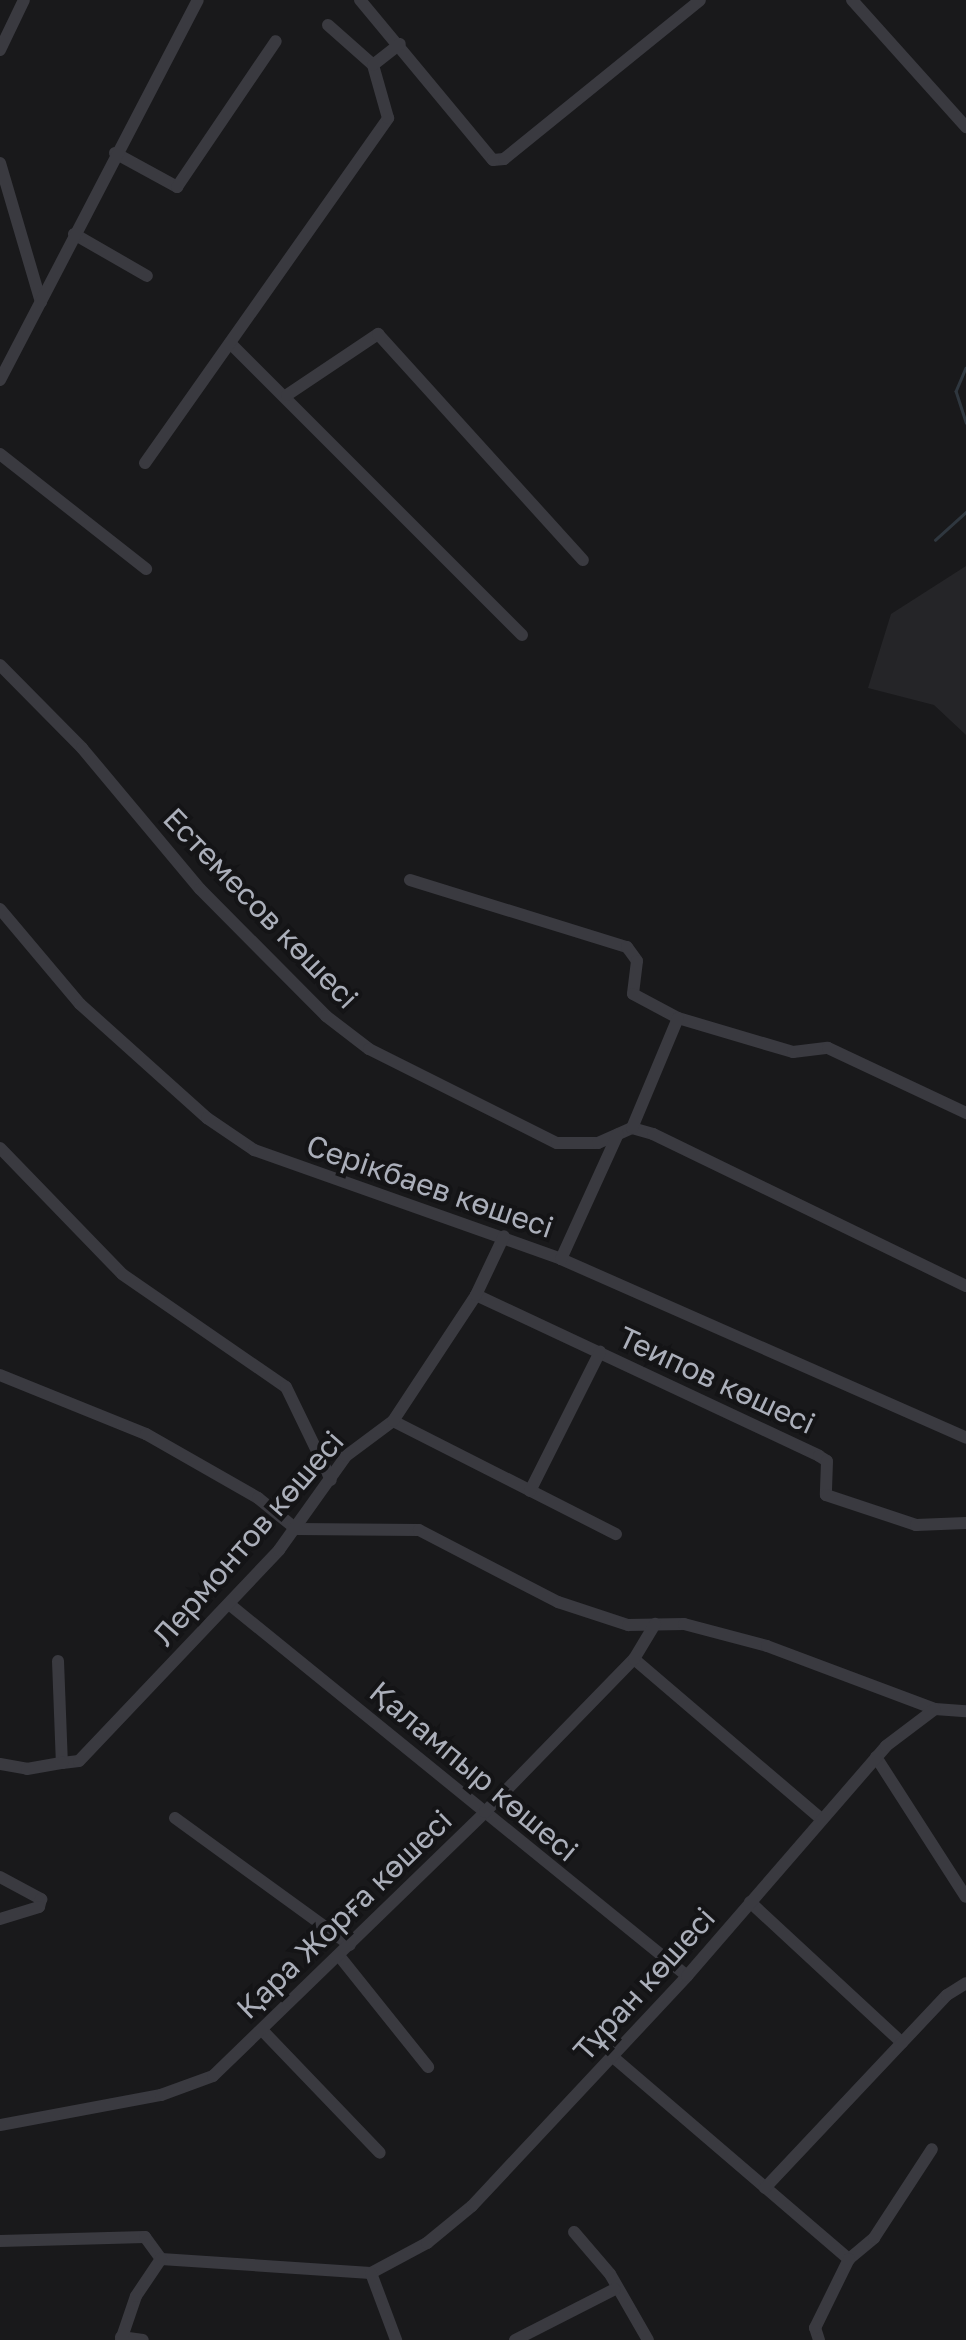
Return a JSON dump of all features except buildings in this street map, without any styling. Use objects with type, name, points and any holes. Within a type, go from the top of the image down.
[{"type":"street","points":[[0,50],[24,0]]},
{"type":"street","points":[[0,380],[198,0]]},
{"type":"street","points":[[360,0],[493,160],[504,159],[700,0]]},
{"type":"street","points":[[852,0],[966,127]]},
{"type":"street","points":[[146,463],[388,118],[373,65],[328,25]]},
{"type":"street","points":[[115,153],[177,187],[276,41]]},
{"type":"street","points":[[373,65],[400,44]]},
{"type":"street","points":[[0,163],[41,302]]},
{"type":"street","points":[[74,234],[147,276]]},
{"type":"street","points":[[287,395],[378,334],[583,560]]},
{"type":"street","points":[[230,343],[287,395],[522,635]]},
{"type":"street","points":[[0,454],[146,569]]},
{"type":"street","name":"Естемесов көшесі","points":[[0,665],[82,748],[200,888],[326,1016],[368,1049],[558,1143],[598,1142],[625,1131]]},
{"type":"street","points":[[410,880],[626,948],[637,962],[632,994],[678,1018],[793,1052],[828,1048],[966,1114]]},
{"type":"street","name":"Серікбаев көшесі","points":[[0,909],[80,1004],[207,1118],[254,1150],[561,1259],[966,1438]]},
{"type":"street","points":[[561,1259],[678,1018]]},
{"type":"street","points":[[625,1131],[966,1286]]},
{"type":"street","points":[[0,1148],[122,1274],[286,1387],[330,1480]]},
{"type":"street","name":"Лермонтов көшесі","points":[[62,1763],[94,1753],[296,1528],[346,1456],[393,1421],[476,1294],[504,1236]]},
{"type":"street","name":"Теипов көшесі","points":[[476,1294],[819,1456],[827,1461],[826,1495],[916,1525],[966,1523]]},
{"type":"street","points":[[530,1490],[600,1352]]},
{"type":"street","points":[[0,1375],[146,1434],[258,1498],[296,1528],[419,1530],[558,1602],[628,1625],[684,1624],[767,1646],[936,1708],[966,1711]]},
{"type":"street","points":[[393,1421],[616,1534]]},
{"type":"street","name":"Қалампыр көшесі","points":[[230,1604],[686,1976]]},
{"type":"street","name":"Қара Жорға көшесі","points":[[0,2125],[199,2082],[262,2030],[340,1956],[438,1850],[485,1812],[634,1659],[655,1624]]},
{"type":"street","points":[[634,1659],[820,1818]]},
{"type":"street","points":[[0,1764],[28,1768],[62,1763],[58,1661]]},
{"type":"street","name":"Тұран көшесі","points":[[371,2273],[427,2243],[472,2206],[614,2057],[876,1757],[936,1708]]},
{"type":"street","points":[[876,1757],[966,1897]]},
{"type":"street","points":[[175,1818],[350,1945]]},
{"type":"street","points":[[0,1877],[40,1900],[39,1907],[0,1918]]},
{"type":"street","points":[[750,1902],[902,2042]]},
{"type":"street","points":[[340,1956],[428,2067]]},
{"type":"street","points":[[764,2188],[902,2042],[966,1983]]},
{"type":"street","points":[[262,2030],[380,2153]]},
{"type":"street","points":[[614,2057],[849,2259]]},
{"type":"street","points":[[819,2340],[815,2328],[849,2259],[874,2238],[932,2149]]},
{"type":"street","points":[[574,2232],[648,2340]]},
{"type":"street","points":[[0,2241],[146,2237],[161,2260]]},
{"type":"street","points":[[161,2260],[371,2273],[396,2340]]},
{"type":"street","points":[[143,2340],[121,2339],[136,2296],[161,2260]]},
{"type":"street","points":[[515,2340],[615,2289]]},
{"type":"shaded area","points":[[966,566],[966,735],[934,705],[868,688],[891,614]]},
{"type":"waterway","points":[[966,368],[956,391],[966,422]]},
{"type":"waterway","points":[[935,540],[966,512]]}]
